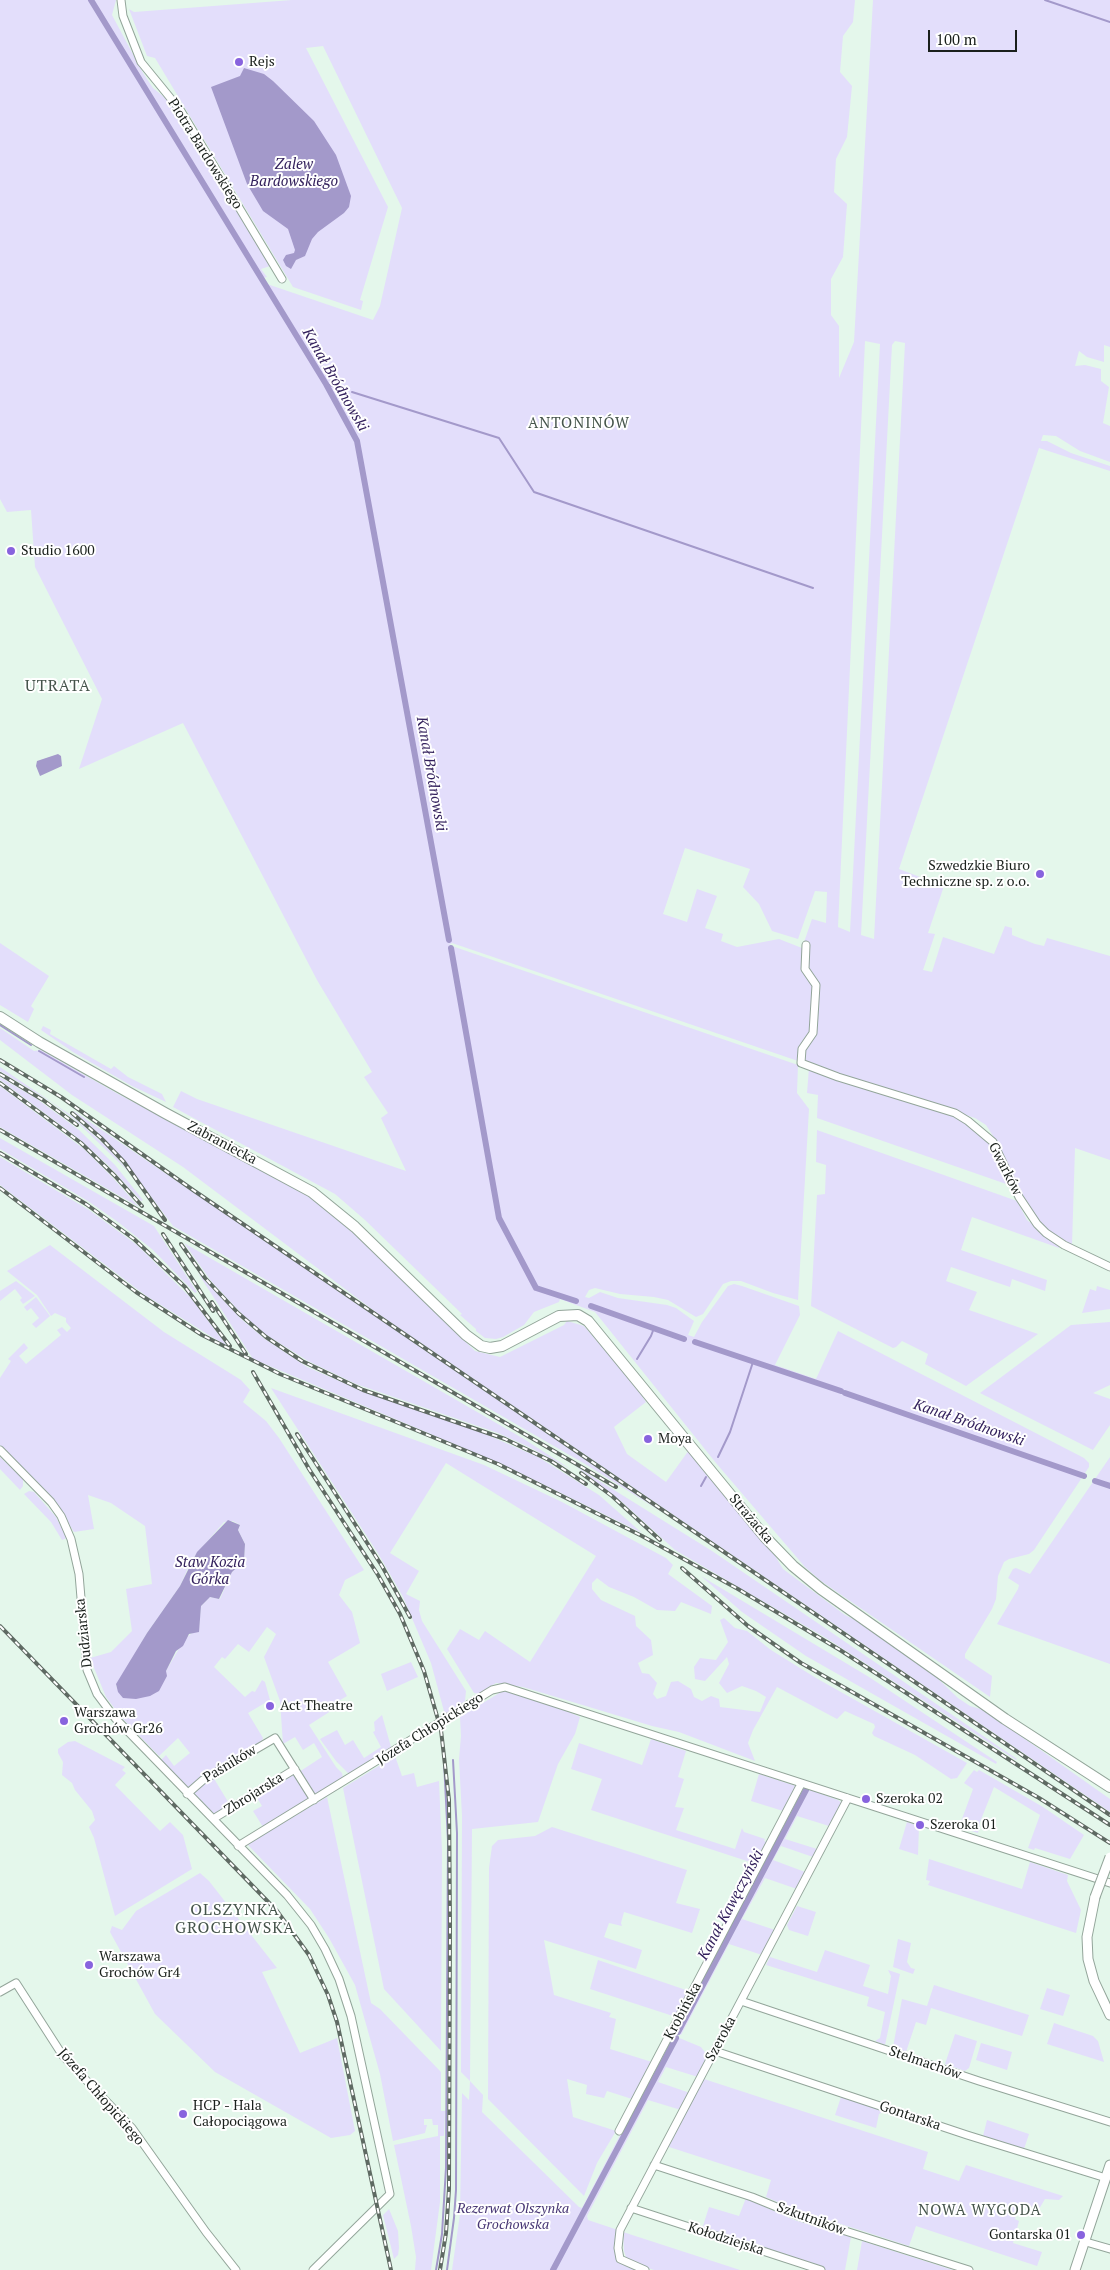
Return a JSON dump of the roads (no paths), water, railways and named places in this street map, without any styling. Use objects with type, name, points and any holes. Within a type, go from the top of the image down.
[{"type":"main road","name":"Zabraniecka","points":[[0,1017],[165,1113],[312,1192],[355,1226],[424,1294]]},
{"type":"main road","name":"Strażacka","points":[[424,1294],[474,1342],[490,1348],[502,1346],[558,1316],[578,1315],[588,1321],[766,1537],[793,1566],[821,1589],[998,1714],[1110,1787]]},
{"type":"street","name":"Piotra Bardowskiego","points":[[121,0],[123,16],[140,62],[181,110],[282,279]]},
{"type":"street","name":"Gwarków","points":[[806,945],[805,969],[816,985],[813,1033],[802,1049],[801,1063],[838,1077],[955,1113],[968,1121],[993,1142],[1019,1197],[1046,1234],[1064,1245],[1110,1267]]},
{"type":"street","name":"Dudziarska","points":[[0,1450],[51,1502],[61,1516],[72,1539],[79,1574],[87,1670],[97,1694],[115,1718],[238,1846]]},
{"type":"street","name":"Józefa Chłopickiego","points":[[238,1846],[498,1688],[510,1687],[801,1784],[1110,1883]]},
{"type":"street","name":"Paśników","points":[[188,1794],[203,1780],[272,1738],[276,1738],[294,1769]]},
{"type":"street","points":[[294,1769],[314,1800]]},
{"type":"street","name":"Zbrojarska","points":[[213,1819],[294,1769]]},
{"type":"street","name":"Krobińska","points":[[619,2131],[801,1784]]},
{"type":"street","name":"Szeroka","points":[[643,2270],[620,2259],[618,2254],[620,2230],[848,1798]]},
{"type":"street","points":[[238,1846],[287,1895],[311,1925],[339,1979],[351,2016],[390,2192],[378,2207],[313,2270]]},
{"type":"street","points":[[1110,1857],[1095,1897],[1088,1930],[1087,1954],[1092,1975],[1110,2015]]},
{"type":"street","name":"Józefa Chłopickiego","points":[[0,1992],[16,1983],[63,2056],[132,2128],[206,2232],[236,2270]]},
{"type":"street","name":"Stelmachów","points":[[741,2001],[974,2079],[1110,2122]]},
{"type":"street","name":"Gontarska","points":[[714,2051],[967,2135],[1106,2178]]},
{"type":"street","name":"Szkutników","points":[[654,2165],[752,2197],[801,2217],[969,2270]]},
{"type":"street","points":[[1076,2270],[1110,2165]]},
{"type":"street","name":"Kołodziejska","points":[[631,2208],[821,2270]]},
{"type":"street","points":[[1086,2242],[1110,2249]]},
{"type":"water","name":"Zalew Bardowskiego","points":[[244,68],[264,74],[314,121],[336,155],[351,196],[349,207],[344,213],[318,232],[312,239],[305,256],[296,260],[291,269],[286,266],[283,260],[286,255],[294,253],[295,250],[288,229],[263,211],[247,184],[211,87],[240,76]]},
{"type":"water","points":[[58,754],[61,756],[62,766],[40,776],[36,766],[37,761]]},
{"type":"water","name":"Staw Kozia Górka","points":[[228,1520],[240,1525],[238,1530],[245,1544],[244,1561],[232,1572],[219,1599],[210,1597],[201,1606],[199,1632],[189,1634],[183,1646],[176,1651],[159,1691],[150,1696],[136,1699],[123,1698],[118,1692],[116,1684],[147,1633],[180,1586],[197,1552]]},
{"type":"waterway","name":"Kanał Bródnowski","points":[[91,0],[326,384],[357,441],[449,940]]},
{"type":"waterway","points":[[1045,0],[1110,22]]},
{"type":"waterway","points":[[326,384],[346,390]]},
{"type":"waterway","points":[[352,392],[499,438],[534,492],[813,588]]},
{"type":"waterway","name":"Kanał Bródnowski","points":[[451,948],[499,1218],[536,1288],[576,1301]]},
{"type":"waterway","points":[[0,1025],[31,1045]]},
{"type":"waterway","points":[[39,1051],[84,1077]]},
{"type":"waterway","name":"Kanał Bródnowski","points":[[591,1306],[684,1339]]},
{"type":"waterway","points":[[637,1359],[654,1328]]},
{"type":"waterway","name":"Kanał Bródnowski","points":[[695,1342],[841,1391]]},
{"type":"waterway","points":[[718,1457],[730,1432],[753,1362]]},
{"type":"waterway","name":"Kanał Bródnowski","points":[[845,1393],[1084,1476]]},
{"type":"waterway","points":[[701,1486],[706,1477]]},
{"type":"waterway","name":"Kanał Bródnowski","points":[[1095,1481],[1110,1486]]},
{"type":"waterway","points":[[447,2270],[456,2190],[457,1833],[453,1760]]},
{"type":"waterway","points":[[436,2270],[442,2234],[446,2168],[448,1841],[444,1761]]},
{"type":"waterway","name":"Kanał Kawęczyński","points":[[678,2032],[806,1790]]},
{"type":"waterway","name":"Kanał Kawęczyński","points":[[553,2270],[676,2038]]},
{"type":"railway","points":[[0,1060],[61,1097],[193,1190],[1110,1815]]},
{"type":"railway","points":[[0,1074],[43,1100],[77,1125]]},
{"type":"railway","points":[[0,1083],[81,1143],[142,1206]]},
{"type":"railway","points":[[72,1113],[101,1138],[124,1162],[165,1220]]},
{"type":"railway","points":[[0,1130],[616,1487]]},
{"type":"railway","points":[[0,1153],[86,1204],[134,1239],[185,1287],[230,1346]]},
{"type":"railway","points":[[0,1188],[136,1292],[202,1335],[280,1374],[498,1464],[642,1536],[738,1589],[840,1650],[1110,1825]]},
{"type":"railway","points":[[163,1234],[213,1311]]},
{"type":"railway","points":[[181,1244],[205,1278],[238,1313],[266,1337],[302,1361],[363,1390],[505,1439],[551,1461],[586,1484]]},
{"type":"railway","points":[[212,1302],[246,1354]]},
{"type":"railway","points":[[253,1372],[309,1469],[378,1575],[400,1614],[424,1671],[441,1730],[449,1800],[450,1924],[449,2189],[446,2233],[440,2270]]},
{"type":"railway","points":[[297,1434],[382,1566],[410,1617]]},
{"type":"railway","points":[[581,1473],[612,1496],[660,1540]]},
{"type":"railway","points":[[682,1568],[748,1626],[801,1663],[1039,1798],[1110,1843]]},
{"type":"railway","points":[[0,1626],[277,1911],[309,1955],[328,1995],[337,2022],[391,2270]]},
{"type":"place","name":"Rejs","points":[[239,62]]},
{"type":"place","name":"Studio 1600","points":[[11,551]]},
{"type":"place","name":"Szwedzkie Biuro Techniczne sp. z o.o.","points":[[1040,874]]},
{"type":"place","name":"Moya","points":[[648,1439]]},
{"type":"place","name":"Act Theatre","points":[[270,1706]]},
{"type":"place","name":"Warszawa Grochów Gr26","points":[[64,1721]]},
{"type":"place","name":"Szeroka 02","points":[[866,1799]]},
{"type":"place","name":"Szeroka 01","points":[[920,1825]]},
{"type":"place","name":"Warszawa Grochów Gr4","points":[[89,1965]]},
{"type":"place","name":"HCP - Hala Całopociągowa","points":[[183,2114]]},
{"type":"place","name":"Gontarska 01","points":[[1081,2235]]},
{"type":"district","name":"ANTONINÓW","points":[[579,424]]},
{"type":"district","name":"UTRATA","points":[[58,686]]},
{"type":"district","name":"OLSZYNKA GROCHOWSKA","points":[[235,1919]]},
{"type":"district","name":"NOWA WYGODA","points":[[980,2211]]},
{"type":"park label","name":"Rezerwat Olszynka Grochowska","points":[[513,2218]]}]
